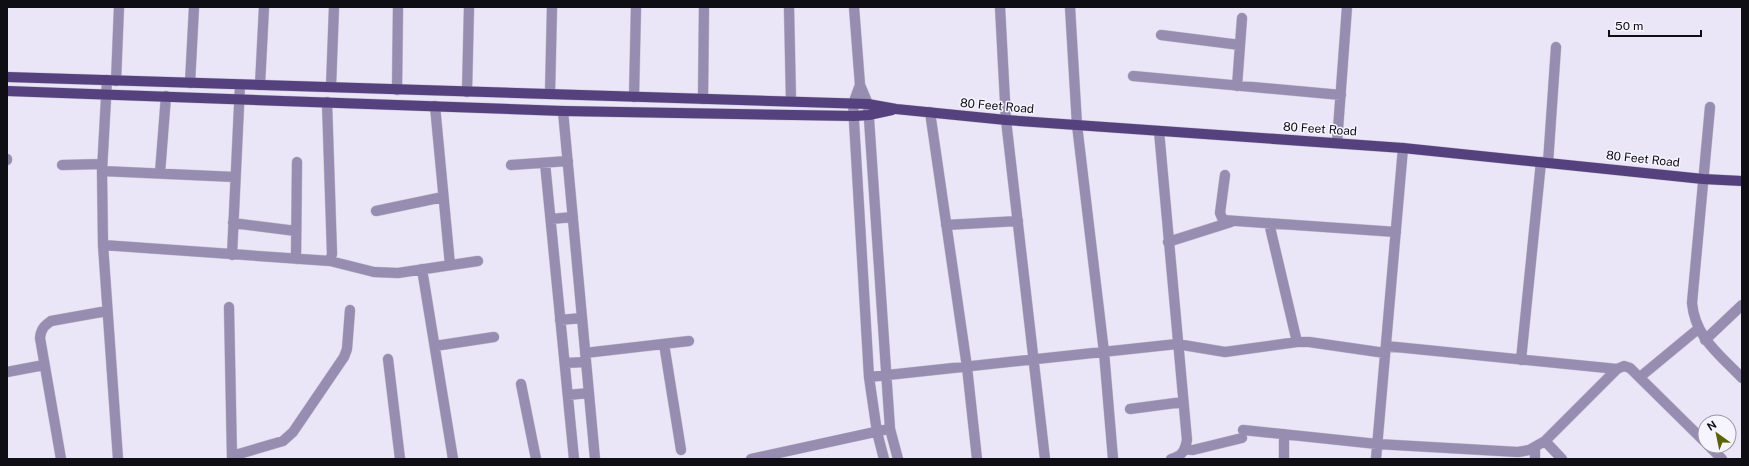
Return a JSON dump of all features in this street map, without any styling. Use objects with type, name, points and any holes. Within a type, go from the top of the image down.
[{"type":"main road","points":[[7,77],[791,101],[868,104],[896,110]]},
{"type":"main road","points":[[7,90],[563,111],[869,116],[896,110]]},
{"type":"main road","name":"80 Feet Road","points":[[896,110],[1006,120],[1403,148],[1742,181]]},
{"type":"street","points":[[118,459],[103,245],[102,167],[106,94],[111,81],[119,7]]},
{"type":"street","points":[[190,83],[194,7]]},
{"type":"street","points":[[260,85],[264,7]]},
{"type":"street","points":[[331,87],[334,7]]},
{"type":"street","points":[[397,90],[398,7]]},
{"type":"street","points":[[467,92],[469,7]]},
{"type":"street","points":[[550,94],[552,7]]},
{"type":"street","points":[[634,97],[636,7]]},
{"type":"street","points":[[703,99],[704,7]]},
{"type":"street","points":[[789,7],[791,101]]},
{"type":"street","points":[[854,7],[860,85],[868,104],[885,375],[890,429],[898,459]]},
{"type":"street","points":[[1000,7],[1006,120],[1045,459]]},
{"type":"street","points":[[1070,7],[1077,125],[1104,352],[1113,459]]},
{"type":"street","points":[[1337,143],[1347,7]]},
{"type":"street","points":[[1237,86],[1242,18]]},
{"type":"street","points":[[1162,36],[1240,45]]},
{"type":"street","points":[[1520,360],[1544,162],[1556,46]]},
{"type":"street","points":[[1133,76],[1341,95]]},
{"type":"street","points":[[232,255],[238,99],[240,84]]},
{"type":"street","points":[[860,85],[853,104],[869,377],[884,459]]},
{"type":"street","points":[[160,173],[166,96]]},
{"type":"street","points":[[327,102],[332,254],[330,261]]},
{"type":"street","points":[[435,106],[450,265]]},
{"type":"street","points":[[1710,107],[1692,303],[1693,316],[1698,329],[1705,340],[1742,378]]},
{"type":"street","points":[[563,111],[595,459]]},
{"type":"street","points":[[930,112],[967,367],[977,459]]},
{"type":"street","points":[[1159,131],[1177,344],[1187,440],[1186,449],[1180,456],[1171,459]]},
{"type":"street","points":[[1376,459],[1403,148]]},
{"type":"street","points":[[511,165],[568,161]]},
{"type":"street","points":[[296,259],[297,162]]},
{"type":"street","points":[[546,163],[574,459]]},
{"type":"street","points":[[62,165],[102,167],[160,173],[235,176]]},
{"type":"street","points":[[1225,175],[1220,213],[1223,220],[1396,232]]},
{"type":"street","points":[[376,211],[443,197]]},
{"type":"street","points":[[551,219],[573,217]]},
{"type":"street","points":[[946,225],[1018,221]]},
{"type":"street","points":[[1168,242],[1233,221]]},
{"type":"street","points":[[233,223],[296,231]]},
{"type":"street","points":[[1269,223],[1297,342]]},
{"type":"street","points":[[103,245],[330,261],[374,272],[398,273],[478,261]]},
{"type":"street","points":[[422,269],[436,346],[453,459]]},
{"type":"street","points":[[1705,340],[1742,305]]},
{"type":"street","points":[[230,307],[232,457],[283,441],[293,432],[344,357],[347,350],[350,310]]},
{"type":"street","points":[[61,459],[44,365],[40,338],[41,332],[44,326],[51,321],[107,311]]},
{"type":"street","points":[[560,320],[582,318]]},
{"type":"street","points":[[1640,377],[1698,329]]},
{"type":"street","points":[[436,346],[494,337]]},
{"type":"street","points":[[565,363],[586,357],[689,341]]},
{"type":"street","points":[[869,377],[1177,344],[1225,352],[1297,342],[1617,369]]},
{"type":"street","points":[[664,344],[681,450]]},
{"type":"street","points":[[388,359],[400,459]]},
{"type":"street","points":[[7,372],[44,365]]},
{"type":"street","points":[[1186,449],[1194,450],[1243,434],[1284,434],[1472,454],[1518,452],[1529,450],[1545,441],[1617,369],[1624,366],[1630,368],[1640,377],[1697,434]]},
{"type":"street","points":[[521,384],[536,459]]},
{"type":"street","points":[[568,395],[589,393]]},
{"type":"street","points":[[1130,409],[1183,402]]},
{"type":"street","points":[[752,459],[890,429]]},
{"type":"street","points":[[1284,434],[1284,459]]},
{"type":"street","points":[[1545,441],[1562,459]]},
{"type":"street","points":[[1535,446],[1535,459]]}]
